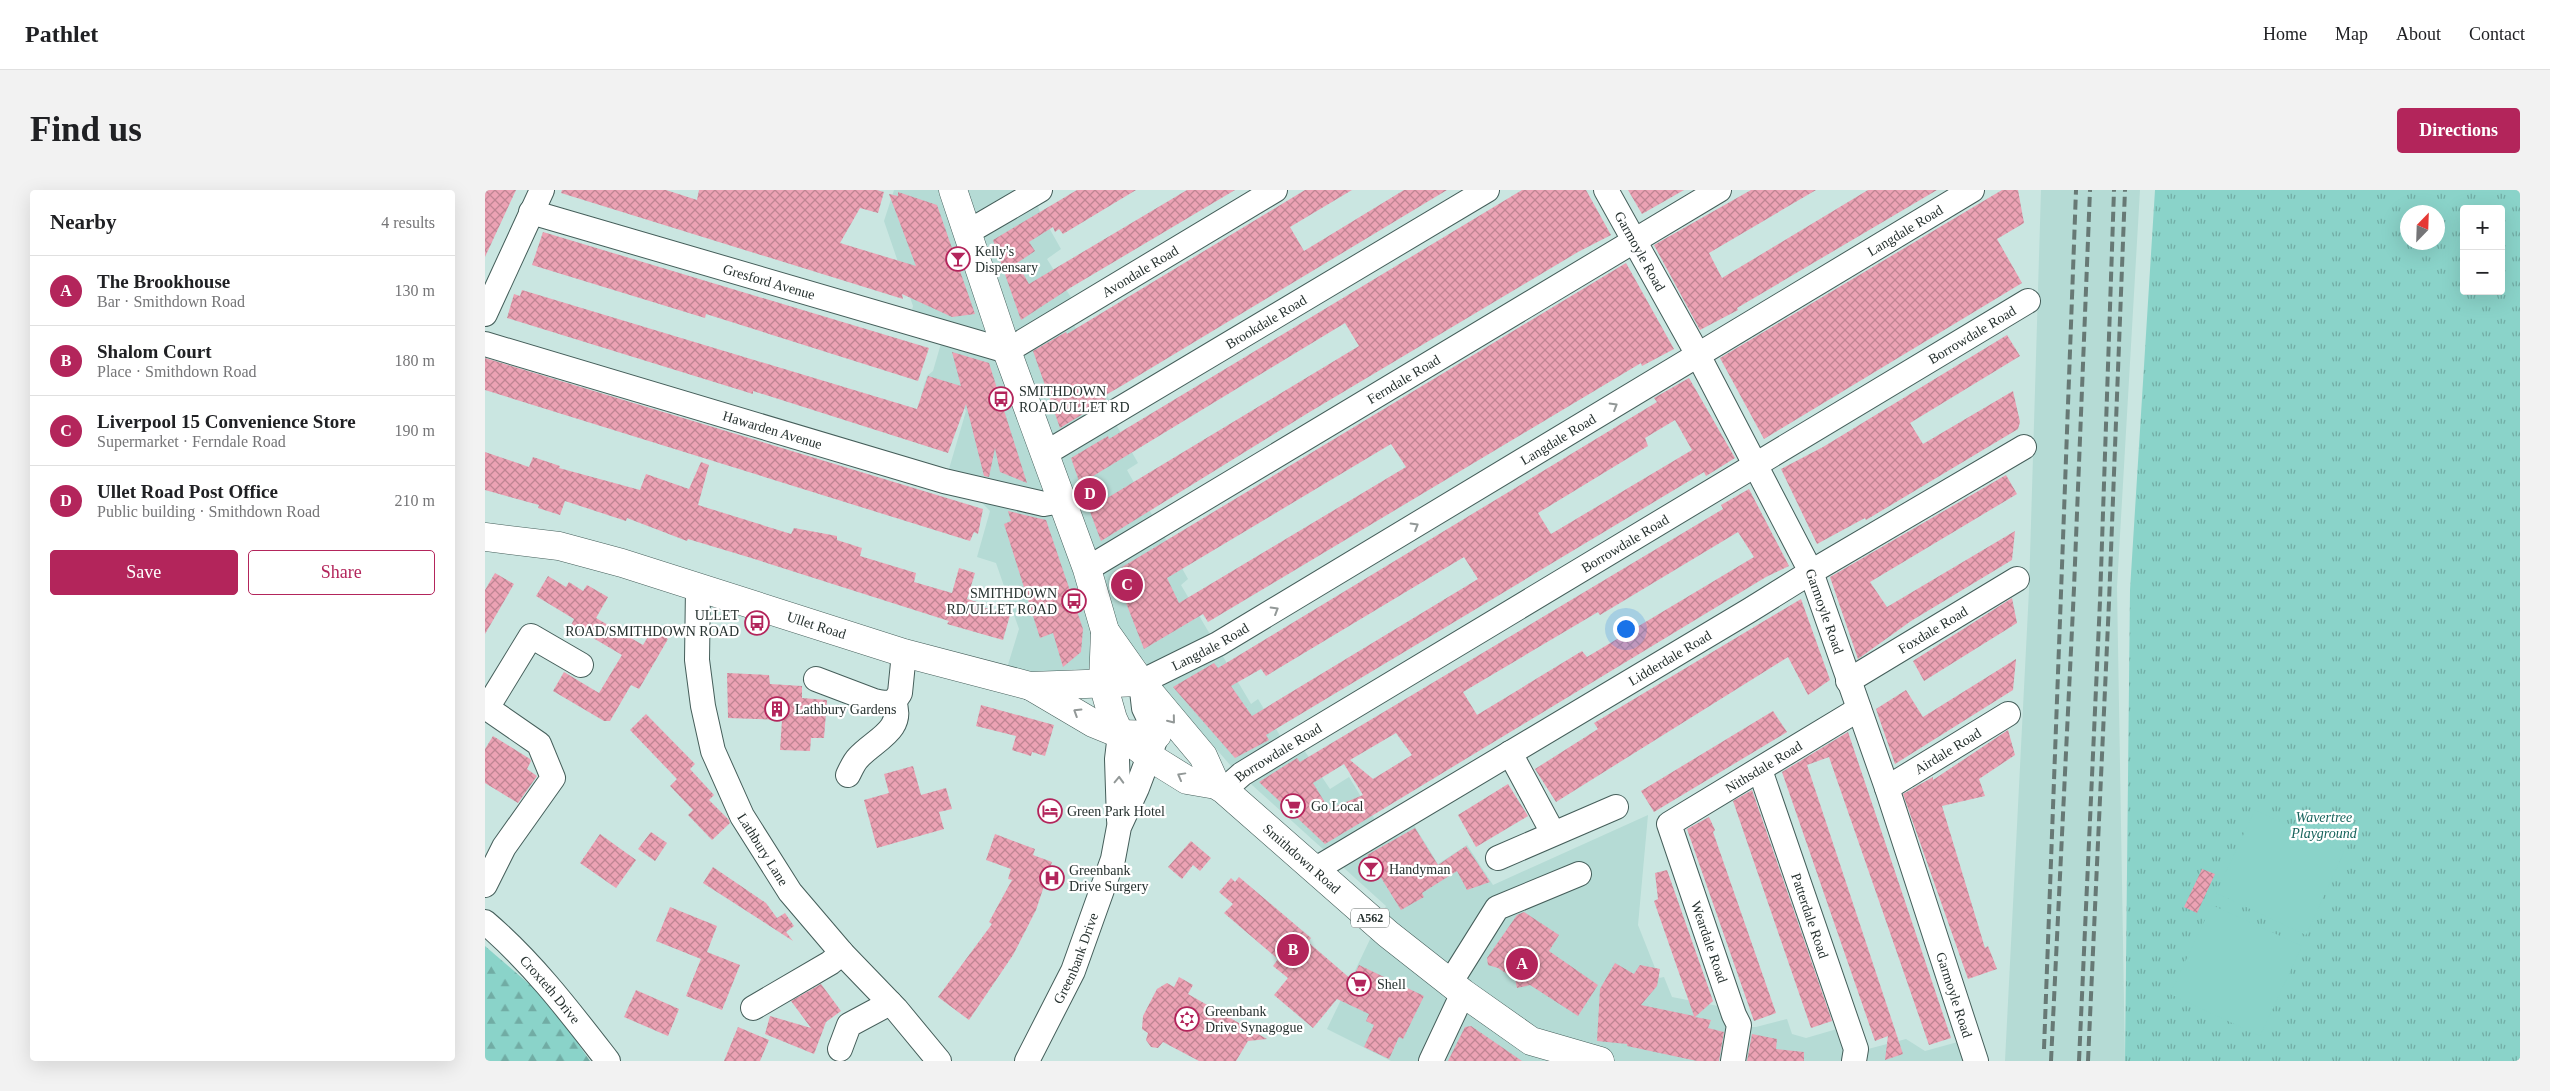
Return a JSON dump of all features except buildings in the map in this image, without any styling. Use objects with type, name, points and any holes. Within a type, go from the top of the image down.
[{"type":"main road","name":"Smithdown Road","points":[[953,190],[1007,351],[1087,569],[1105,631],[1103,684],[1113,719],[1120,734]]},
{"type":"main road","name":"Ullet Road","points":[[485,537],[559,546],[622,563],[904,653],[1031,686],[1141,682]]},
{"type":"main road","name":"Smithdown Road","points":[[1105,631],[1141,682],[1203,756],[1220,787],[1316,869],[1388,934],[1537,1051],[1600,1061]]},
{"type":"main road","name":"Ullet Road","points":[[1031,686],[1093,723],[1120,734]]},
{"type":"main road","points":[[1120,734],[1154,746],[1187,780],[1220,787]]},
{"type":"street","points":[[485,314],[541,190]]},
{"type":"street","points":[[967,232],[1041,190]]},
{"type":"street","name":"Avondale Road","points":[[1007,351],[1275,190]]},
{"type":"street","name":"Brookdale Road","points":[[1046,453],[1487,190]]},
{"type":"street","name":"Garmoyle Road","points":[[1606,190],[1698,355],[1811,572],[1887,788],[1977,1061]]},
{"type":"street","name":"Ferndale Road","points":[[1087,569],[1719,190]]},
{"type":"street","name":"Langdale Road","points":[[1141,682],[1219,644],[1972,190]]},
{"type":"street","name":"Gresford Avenue","points":[[531,212],[1007,351]]},
{"type":"street","name":"Borrowdale Road","points":[[1220,787],[2029,301]]},
{"type":"street","name":"Hawarden Avenue","points":[[485,344],[944,481],[1044,504],[1061,501]]},
{"type":"street","name":"Lidderdale Road","points":[[1316,869],[1811,572],[2025,447]]},
{"type":"street","name":"Foxdale Road","points":[[1848,681],[2017,579]]},
{"type":"street","name":"Lathbury Lane","points":[[698,588],[697,660],[703,706],[713,751],[742,816],[790,892],[842,953],[890,1003],[939,1061]]},
{"type":"street","points":[[485,885],[504,847],[553,778],[539,744],[487,708],[531,636],[581,666]]},
{"type":"street","points":[[847,775],[857,759],[893,728],[897,719],[894,702],[900,693],[904,653]]},
{"type":"street","points":[[816,679],[883,703],[894,702]]},
{"type":"street","points":[[1141,682],[1144,708],[1154,746]]},
{"type":"street","name":"Nithsdale Road","points":[[1669,824],[1859,709]]},
{"type":"street","name":"Airdale Road","points":[[1887,788],[2008,714]]},
{"type":"street","points":[[1119,827],[1117,759],[1120,734]]},
{"type":"street","name":"Greenbank Drive","points":[[1027,1061],[1073,971],[1113,859],[1119,827],[1154,746]]},
{"type":"street","points":[[1510,753],[1553,833]]},
{"type":"street","name":"Patterdale Road","points":[[1760,770],[1856,1049],[1854,1061]]},
{"type":"street","points":[[1498,858],[1616,807]]},
{"type":"street","name":"Weardale Road","points":[[1669,824],[1739,1025],[1733,1061]]},
{"type":"street","points":[[1431,1061],[1457,988],[1497,908],[1579,874]]},
{"type":"street","name":"Croxteth Drive","points":[[485,922],[515,948],[545,980],[608,1061]]},
{"type":"street","points":[[753,1008],[830,963],[842,953]]},
{"type":"street","points":[[839,1048],[849,1025],[890,1003]]},
{"type":"shaded area","points":[[894,190],[1035,190],[1039,210],[1061,249],[1047,259],[1072,299],[1070,319],[1095,359],[1088,363],[1113,406],[1114,421],[1138,463],[1127,470],[1188,579],[1181,585],[1251,704],[1258,699],[1282,739],[1302,747],[1330,789],[1349,777],[1377,823],[1412,822],[1438,864],[1467,845],[1493,885],[1648,815],[1638,925],[1659,978],[1664,977],[1672,997],[1718,1006],[1722,1005],[1748,1027],[1756,1027],[1787,1019],[1792,1034],[1806,1038],[1844,1027],[1868,1049],[1906,1039],[1925,1051],[1965,1040],[1970,1061],[1391,1061],[1327,1029],[1386,906],[1231,766],[1169,695],[1143,659],[1116,669],[1075,669],[1054,676],[1007,668],[1019,629],[996,563],[977,557],[990,511],[949,469],[966,411],[964,408],[921,395],[927,376],[933,371],[942,340],[911,314],[913,306],[884,221]]},
{"type":"shaded area","points":[[2041,190],[2140,190],[2117,587],[2125,1061],[2005,1061],[2029,590]]},
{"type":"green space","name":"Wavertree Playground","points":[[2155,190],[2520,190],[2520,1061],[2125,1061],[2130,590]]},
{"type":"green space","points":[[2255,810],[2344,852],[2306,935],[2216,893]]},
{"type":"green space","points":[[2212,905],[2302,946],[2260,1036],[2170,994]]},
{"type":"green space","points":[[485,946],[536,990],[557,1013],[590,1061],[485,1061]]},
{"type":"railway","points":[[2044,1049],[2076,190]]},
{"type":"railway","points":[[2051,1061],[2074,588],[2090,190]]},
{"type":"railway","points":[[2079,1061],[2100,601],[2114,190]]},
{"type":"railway","points":[[2088,1061],[2109,602],[2125,190]]},
{"type":"place","name":"Kelly's Dispensary","points":[[958,259]]},
{"type":"place","name":"SMITHDOWN ROAD/ULLET RD","points":[[1001,399]]},
{"type":"place","name":"Ullet Road Post Office","points":[[1090,494]]},
{"type":"place","name":"Liverpool 15 Convenience Store","points":[[1127,585]]},
{"type":"place","name":"SMITHDOWN RD/ULLET ROAD","points":[[1074,601]]},
{"type":"place","name":"ULLET ROAD/SMITHDOWN ROAD","points":[[757,623]]},
{"type":"place","name":"Lathbury Gardens","points":[[777,709]]},
{"type":"place","name":"Go Local","points":[[1293,806]]},
{"type":"place","name":"Green Park Hotel","points":[[1050,811]]},
{"type":"place","name":"Handyman","points":[[1371,869]]},
{"type":"place","name":"Greenbank Drive Surgery","points":[[1052,878]]},
{"type":"place","name":"Shalom Court","points":[[1293,950]]},
{"type":"place","name":"The Brookhouse","points":[[1522,964]]},
{"type":"place","name":"Shell","points":[[1359,984]]},
{"type":"place","name":"Greenbank Drive Synagogue","points":[[1187,1019]]}]
